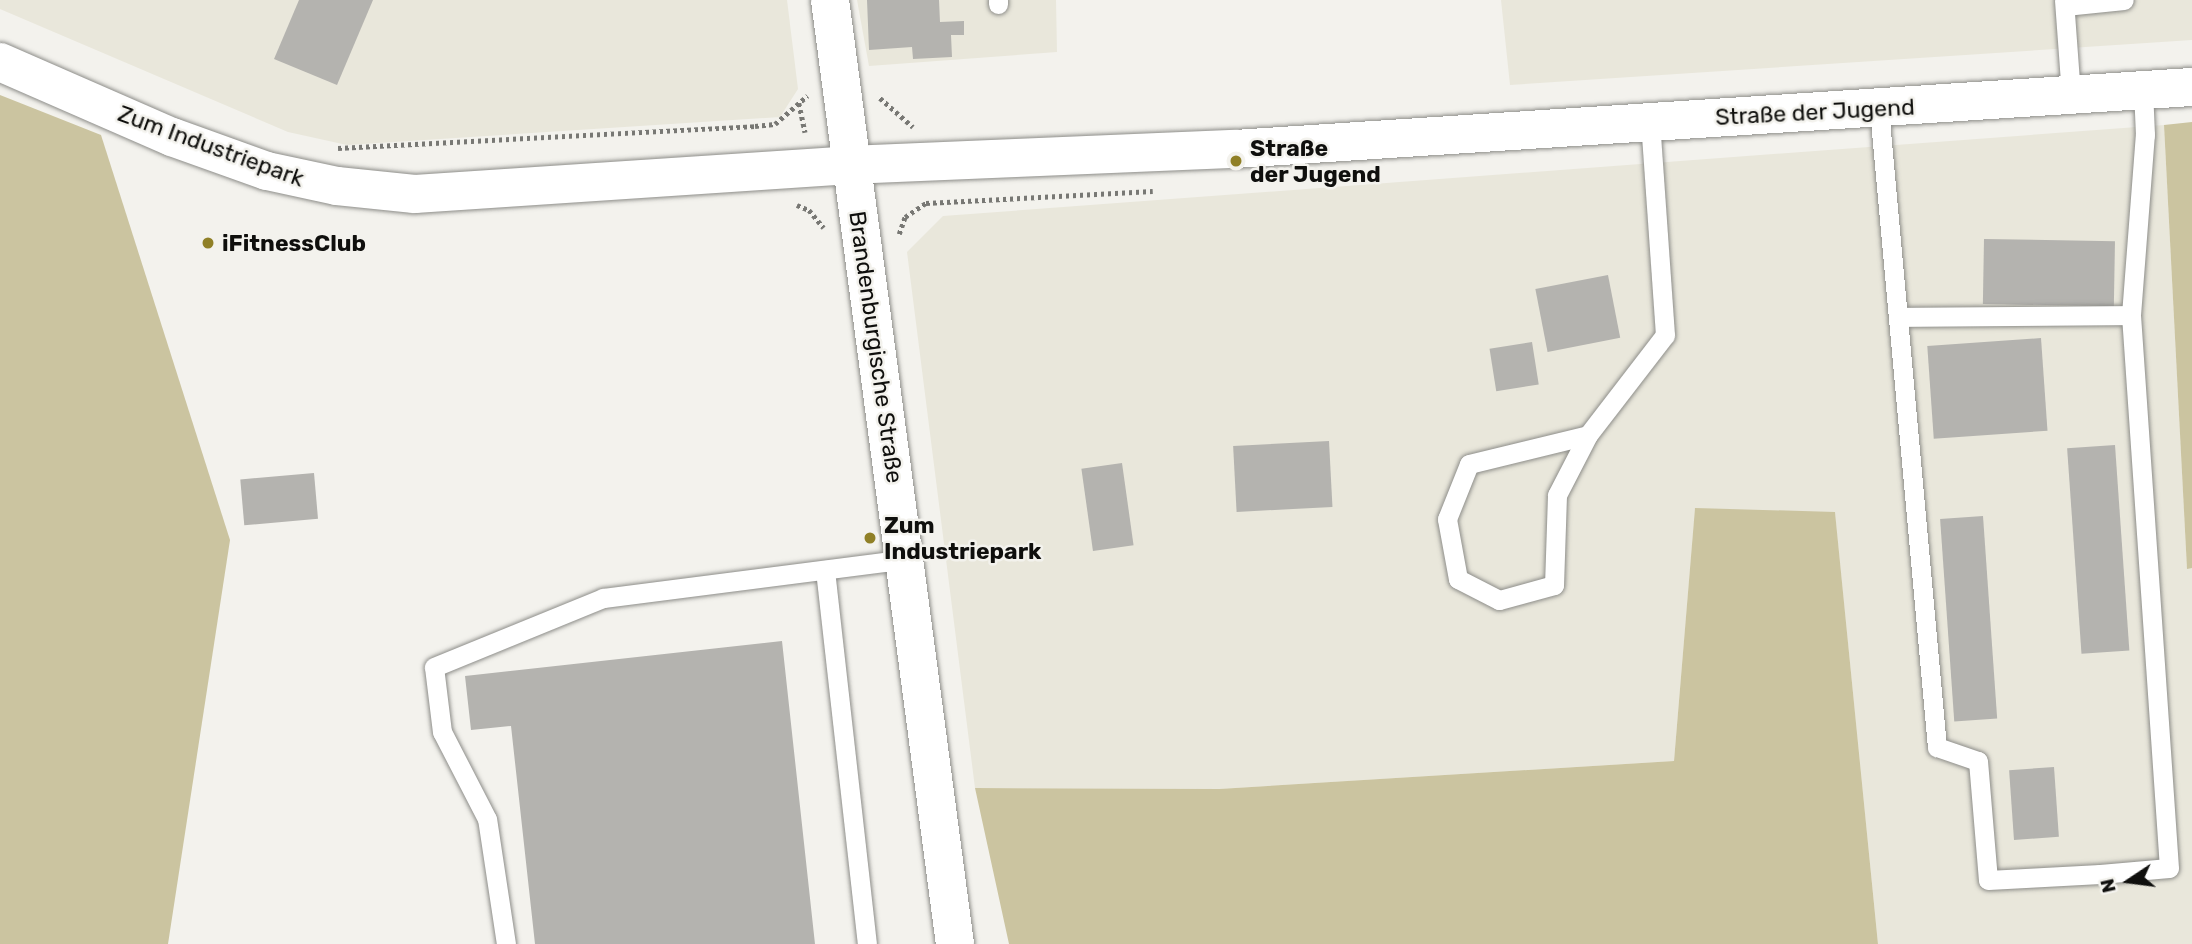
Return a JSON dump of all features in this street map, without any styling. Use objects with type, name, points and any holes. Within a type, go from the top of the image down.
[{"type":"street","name":"Brandenburgische Straße","points":[[830,0],[955,944]]},
{"type":"street","name":"Zum Industriepark","points":[[0,62],[172,137],[267,171],[377,191],[450,193],[850,165]]},
{"type":"street","name":"Straße der Jugend","points":[[850,165],[1166,153],[2192,87]]},
{"type":"lane","points":[[2071,96],[2064,3],[2124,0]]},
{"type":"lane","points":[[1879,109],[1937,747],[1978,761],[1988,880],[2169,868],[2131,315],[2145,135],[2143,90]]},
{"type":"lane","points":[[1588,435],[1469,464],[1447,519],[1458,579],[1499,600],[1554,585],[1557,495],[1588,435],[1665,335],[1650,122]]},
{"type":"lane","points":[[1898,317],[2131,315]]},
{"type":"lane","points":[[506,944],[487,819],[442,732],[433,667],[603,598],[906,559]]},
{"type":"lane","points":[[825,570],[867,944]]},
{"type":"path","points":[[333,148],[755,126],[775,124],[799,102]]},
{"type":"path","points":[[790,202],[809,209],[828,236]]},
{"type":"shaded area","points":[[0,0],[787,0],[798,89],[780,117],[347,145],[288,132],[0,9]]},
{"type":"shaded area","points":[[857,0],[1056,0],[1057,52],[869,66]]},
{"type":"shaded area","points":[[1501,0],[2192,0],[2192,40],[1510,85]]},
{"type":"shaded area","points":[[0,95],[101,135],[230,540],[168,944],[0,944]]},
{"type":"shaded area","points":[[2192,122],[2192,568],[2187,569],[2164,125]]},
{"type":"shaded area","points":[[2164,125],[2187,568],[2192,568],[2192,944],[1878,944],[1835,513],[1695,509],[1674,761],[1219,789],[975,788],[907,252],[943,216]]},
{"type":"shaded area","points":[[1695,508],[1835,512],[1878,944],[1009,944],[975,788],[1219,789],[1674,761]]},
{"type":"building","points":[[299,0],[373,0],[337,85],[274,59]]},
{"type":"building","points":[[867,0],[939,0],[940,22],[964,21],[964,35],[951,35],[952,57],[913,59],[912,47],[869,50]]},
{"type":"building","points":[[1984,239],[2115,241],[2114,306],[1983,304]]},
{"type":"building","points":[[1608,275],[1620,338],[1548,352],[1535,289]]},
{"type":"building","points":[[2041,338],[2047,431],[1934,439],[1927,346]]},
{"type":"building","points":[[1532,342],[1539,384],[1496,391],[1490,349]]},
{"type":"building","points":[[1329,441],[1332,507],[1237,512],[1233,446]]},
{"type":"building","points":[[2115,445],[2129,650],[2081,654],[2067,448]]},
{"type":"building","points":[[1122,463],[1134,545],[1093,551],[1081,469]]},
{"type":"building","points":[[314,473],[318,519],[244,525],[240,479]]},
{"type":"building","points":[[1983,516],[1997,719],[1954,722],[1940,519]]},
{"type":"building","points":[[782,641],[815,944],[535,944],[511,726],[471,730],[465,676]]},
{"type":"building","points":[[2054,767],[2059,837],[2014,840],[2009,770]]},
{"type":"place","name":"Straße der Jugend","points":[[1236,161]]},
{"type":"place","name":"iFitnessClub","points":[[208,243]]},
{"type":"place","name":"Zum Industriepark","points":[[870,538]]}]
